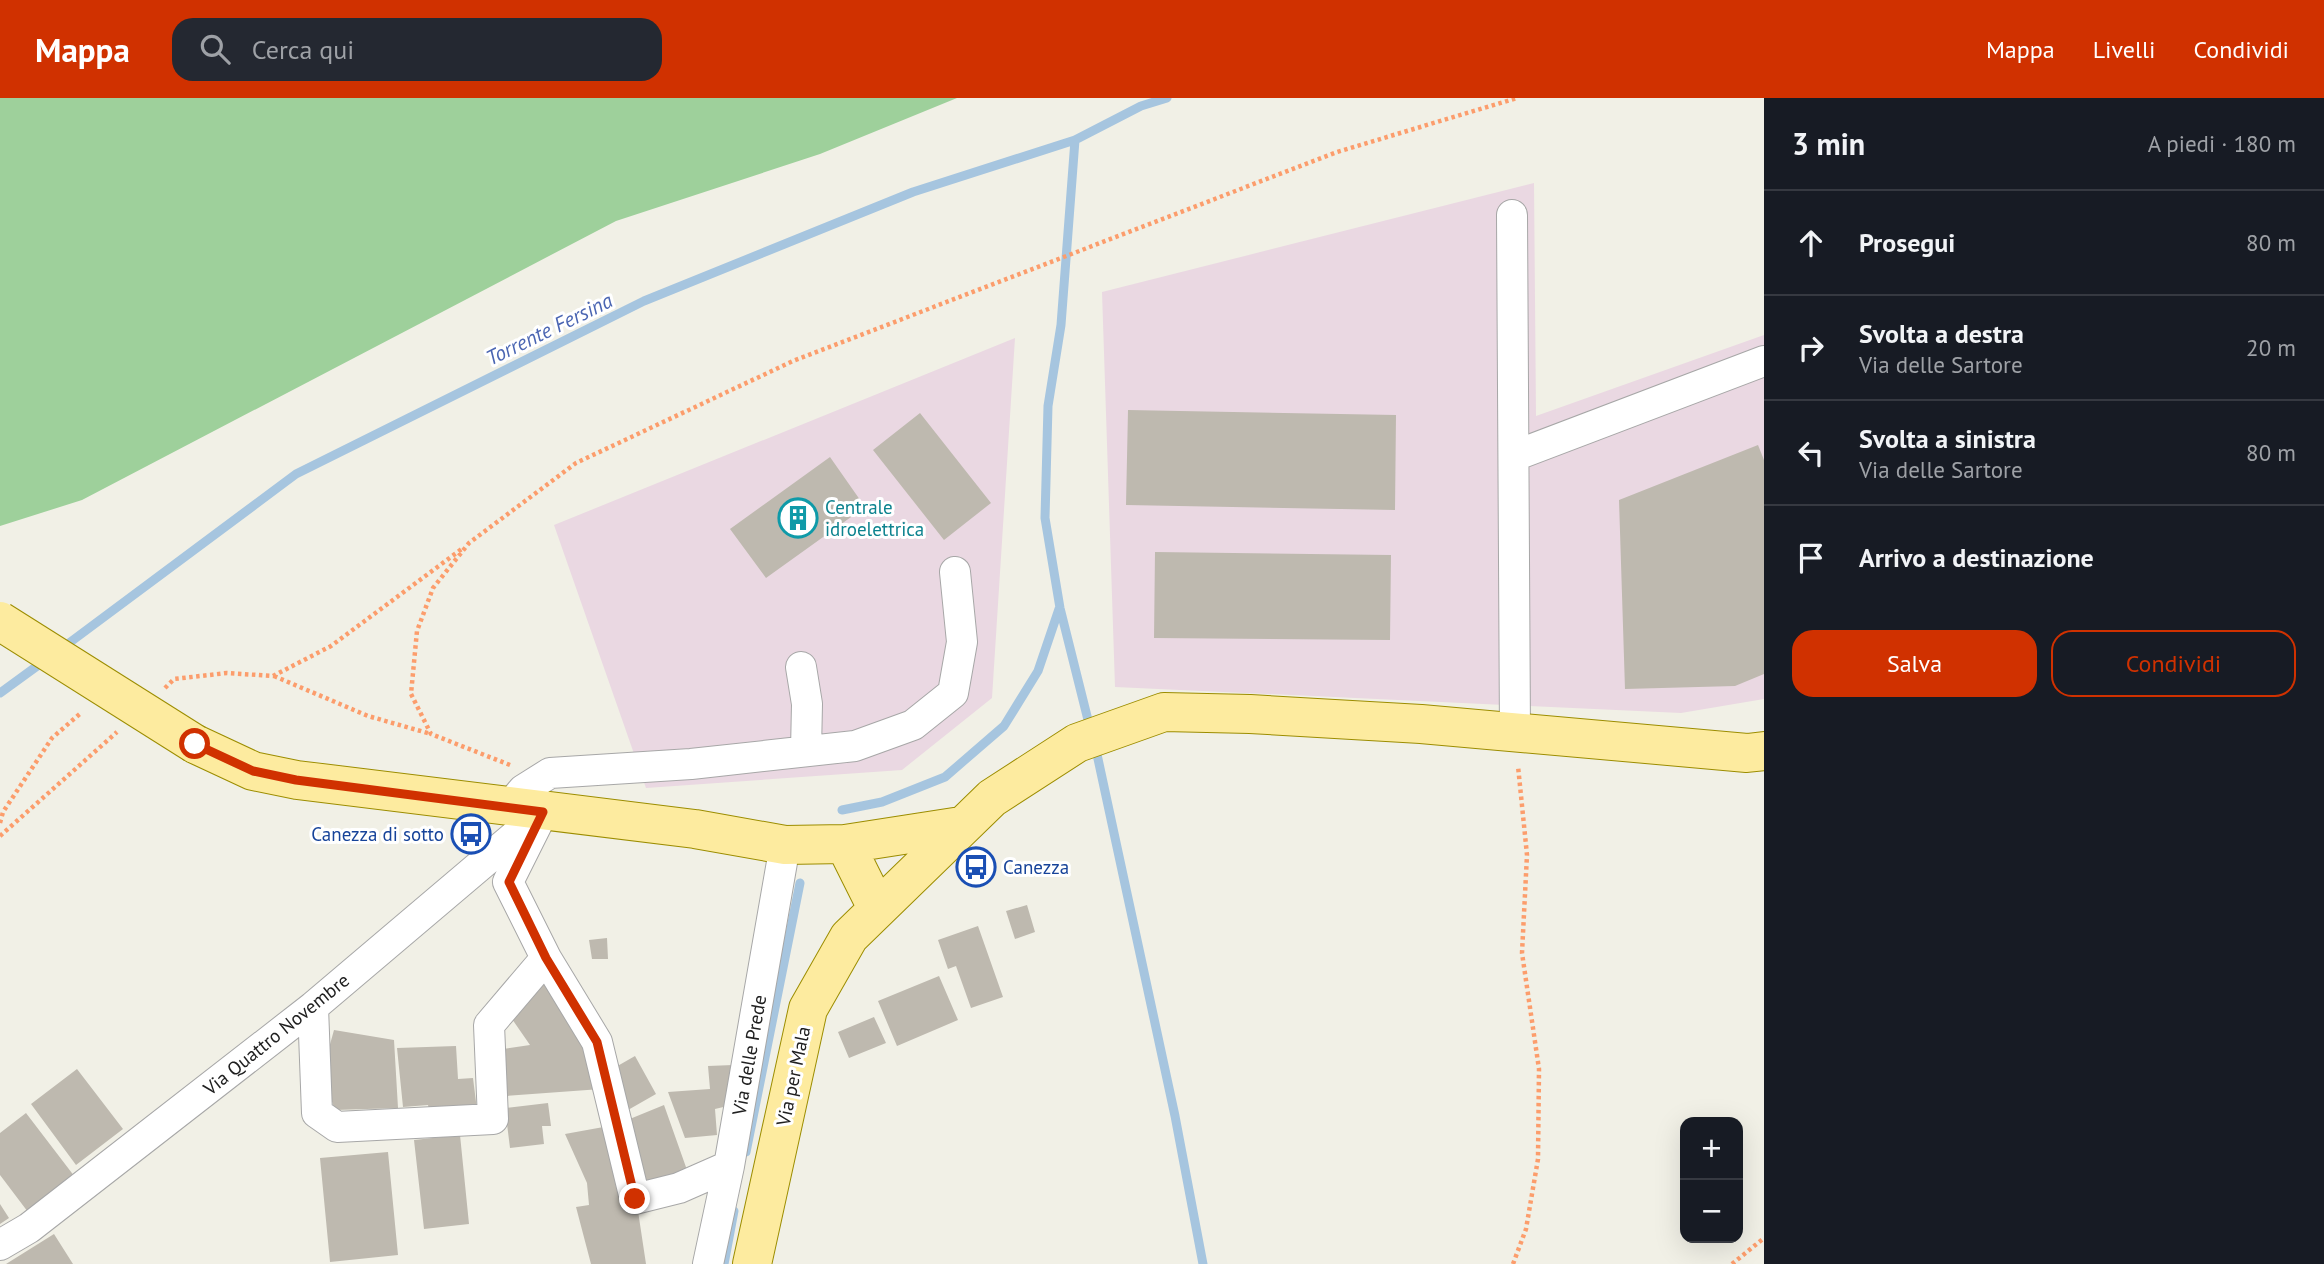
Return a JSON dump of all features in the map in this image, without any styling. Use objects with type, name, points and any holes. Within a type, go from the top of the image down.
[{"type":"main road","points":[[0,621],[195,744],[253,771],[296,780],[524,803],[785,845],[845,844],[961,826]]},
{"type":"main road","name":"Via per Mala","points":[[752,1264],[808,1009],[849,937],[992,799],[1077,743],[1164,712],[1264,715],[1747,753],[1764,751]]},
{"type":"main road","points":[[845,844],[877,908]]},
{"type":"street","points":[[1512,215],[1516,733]]},
{"type":"street","points":[[1514,456],[1764,361]]},
{"type":"street","name":"Via Quattro Novembre","points":[[0,1245],[29,1227],[313,1007],[524,803],[550,773],[691,764],[855,746],[913,724],[953,693],[962,642],[955,572]]},
{"type":"street","points":[[801,667],[807,705],[806,750]]},
{"type":"street","points":[[524,803],[509,882],[546,958],[597,1042],[635,1199],[679,1188],[729,1166]]},
{"type":"street","name":"Via delle Prede","points":[[708,1264],[729,1166],[785,845]]},
{"type":"street","points":[[313,1007],[317,1113],[337,1127],[493,1119],[489,1026],[546,958]]},
{"type":"path","points":[[273,676],[331,646],[576,463],[793,361],[1337,152],[1517,98]]},
{"type":"path","points":[[431,734],[411,694],[416,631],[433,588],[469,543]]},
{"type":"path","points":[[162,682],[227,673],[273,676],[368,716],[431,734],[515,767],[524,803]]},
{"type":"path","points":[[155,698],[174,679]]},
{"type":"path","points":[[0,823],[3,812],[52,738],[78,714],[90,709]]},
{"type":"path","points":[[0,835],[125,725]]},
{"type":"path","points":[[1513,1264],[1526,1229],[1538,1159],[1539,1082],[1522,953],[1527,855],[1516,733]]},
{"type":"path","points":[[1732,1264],[1764,1238]]},
{"type":"shaded area","points":[[1534,183],[1536,416],[1764,335],[1764,699],[1681,713],[1115,687],[1102,292]]},
{"type":"shaded area","points":[[1015,338],[992,698],[902,770],[646,788],[554,525]]},
{"type":"green space","points":[[0,98],[957,98],[820,154],[616,221],[82,500],[0,526]]},
{"type":"building","points":[[1128,410],[1396,415],[1395,510],[1126,505]]},
{"type":"building","name":"Centrale idroelettrica","points":[[920,413],[991,503],[944,540],[873,450]]},
{"type":"building","points":[[1758,445],[1764,460],[1764,674],[1735,686],[1625,689],[1619,500]]},
{"type":"building","name":"Centrale idroelettrica","points":[[830,457],[865,507],[766,578],[730,529]]},
{"type":"building","points":[[1155,552],[1391,555],[1390,640],[1154,638]]},
{"type":"building","points":[[1027,905],[1035,932],[1015,939],[1006,911]]},
{"type":"building","points":[[978,926],[1003,997],[971,1008],[956,966],[948,969],[938,940]]},
{"type":"building","points":[[607,938],[608,959],[592,959],[589,940]]},
{"type":"building","points":[[939,976],[958,1020],[897,1046],[878,1001]]},
{"type":"building","points":[[547,979],[588,1041],[601,1089],[506,1096],[503,1049],[530,1045],[512,1019]]},
{"type":"building","points":[[874,1017],[886,1043],[849,1058],[838,1032]]},
{"type":"building","points":[[334,1030],[394,1040],[398,1108],[335,1110],[322,1073]]},
{"type":"building","points":[[456,1046],[458,1079],[473,1078],[477,1110],[430,1114],[428,1105],[403,1107],[397,1048]]},
{"type":"building","points":[[635,1056],[656,1094],[628,1110],[607,1072]]},
{"type":"building","points":[[733,1065],[736,1104],[715,1109],[717,1135],[685,1138],[668,1092],[710,1089],[708,1066]]},
{"type":"building","points":[[77,1069],[123,1129],[76,1165],[31,1104]]},
{"type":"building","points":[[548,1103],[551,1126],[542,1126],[544,1144],[510,1148],[505,1108]]},
{"type":"building","points":[[664,1105],[687,1170],[639,1188],[620,1123]]},
{"type":"building","points":[[26,1113],[78,1181],[31,1216],[0,1175],[0,1133]]},
{"type":"building","points":[[609,1126],[638,1211],[646,1264],[591,1264],[576,1207],[589,1205],[587,1183],[565,1134]]},
{"type":"building","points":[[460,1135],[469,1224],[424,1229],[414,1140]]},
{"type":"building","points":[[388,1152],[398,1255],[330,1262],[320,1158]]},
{"type":"building","points":[[0,1204],[9,1218],[0,1224]]},
{"type":"building","points":[[54,1234],[73,1264],[6,1264]]},
{"type":"waterway","name":"Torrente Fersina","points":[[61,649],[296,474],[644,301],[913,192],[1075,140],[1141,106],[1167,98]]},
{"type":"waterway","points":[[1075,140],[1061,325],[1048,406],[1045,518],[1060,608],[1090,728]]},
{"type":"waterway","points":[[842,810],[882,802],[945,777],[1004,726],[1038,671],[1059,609]]},
{"type":"waterway","name":"Torrente Fersina","points":[[0,693],[44,661]]},
{"type":"waterway","points":[[1095,745],[1175,1116],[1203,1264]]},
{"type":"waterway","points":[[746,1152],[800,883]]},
{"type":"waterway","points":[[724,1264],[734,1211]]},
{"type":"place","name":"Centrale idroelettrica","points":[[798,518]]},
{"type":"place","name":"Canezza di sotto","points":[[471,834]]},
{"type":"place","name":"Canezza","points":[[976,867]]},
{"type":"route","points":[[195,744],[253,771],[296,780],[543,812],[509,882],[546,958],[597,1042],[635,1199]]}]
